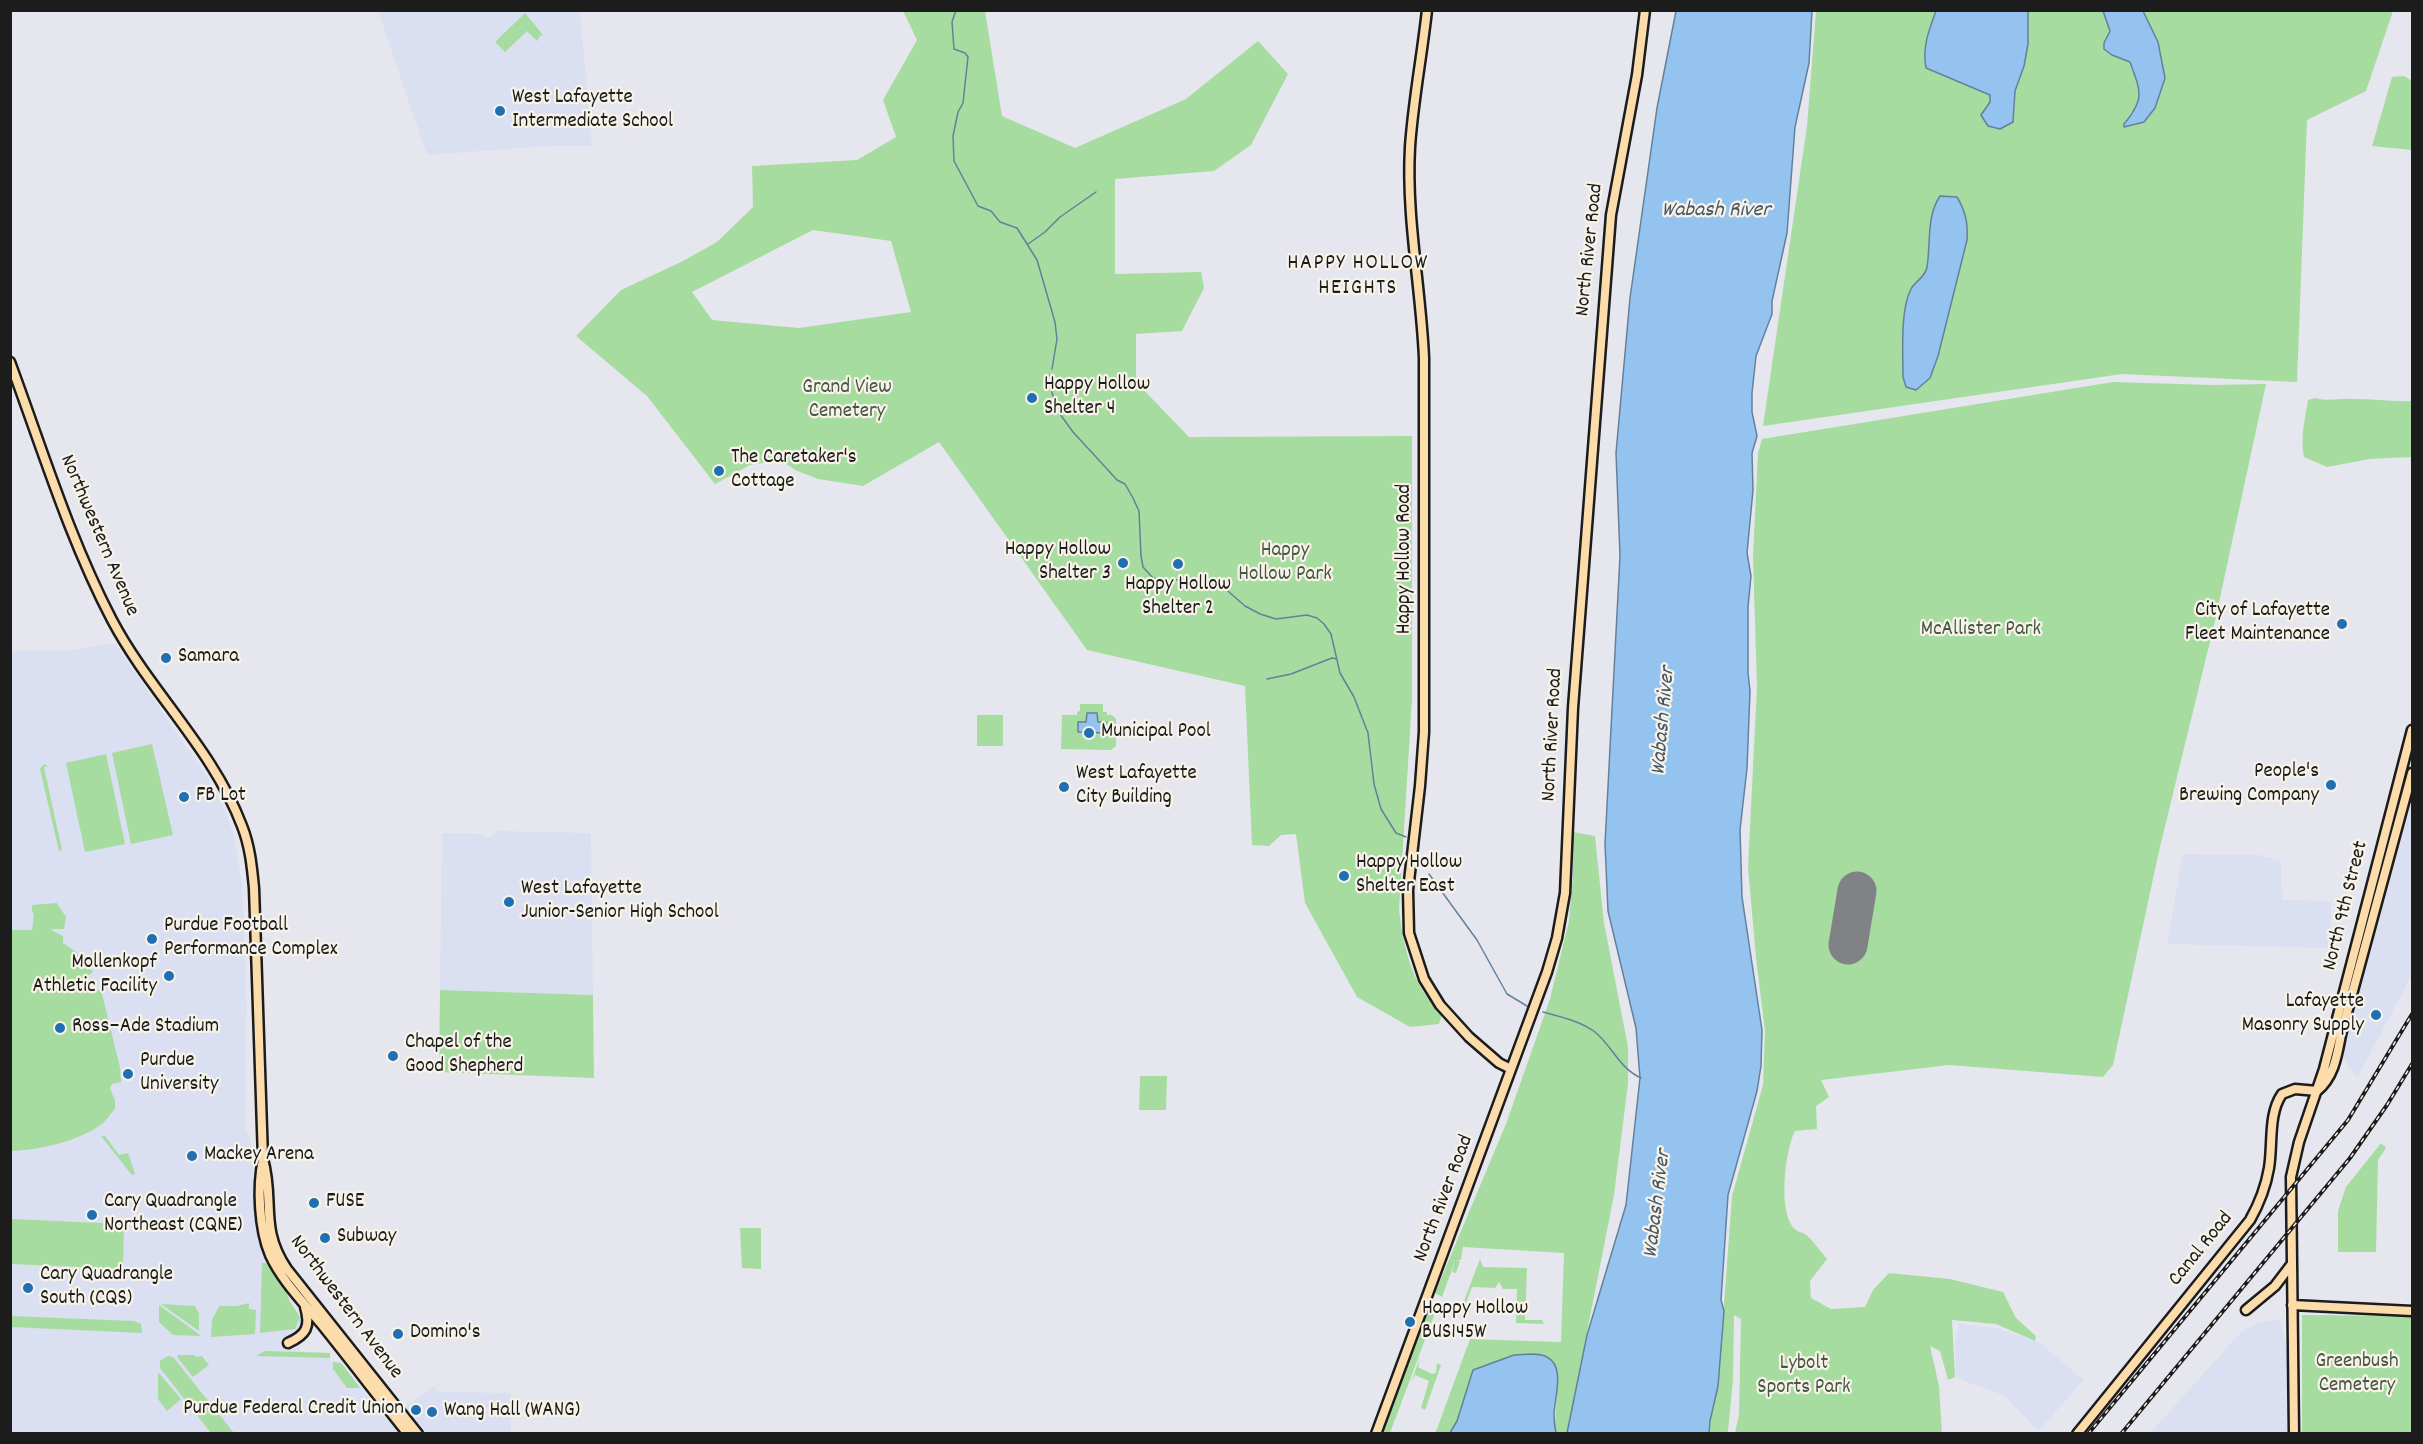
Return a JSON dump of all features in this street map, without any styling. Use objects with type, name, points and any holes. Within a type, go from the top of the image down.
[{"type":"main road","name":"Happy Hollow Road","points":[[1427,10],[1410,147],[1410,198],[1422,311],[1424,358],[1424,696],[1421,772],[1408,890],[1408,923],[1415,955],[1433,996],[1469,1036],[1499,1063],[1511,1069]]},
{"type":"main road","name":"North River Road","points":[[1376,1434],[1547,972],[1557,938],[1565,893],[1573,708],[1604,287],[1615,187],[1637,75],[1644,10]]},
{"type":"main road","name":"Northwestern Avenue","points":[[10,362],[84,560],[108,613],[125,643],[213,767],[243,827],[254,888],[263,1159],[260,1171],[261,1217],[267,1246],[280,1272],[408,1434]]},
{"type":"main road","name":"North 9th Street","points":[[2294,1434],[2291,1177],[2299,1142],[2317,1091],[2412,730]]},
{"type":"main road","name":"North 9th Street","points":[[2317,1091],[2326,1083],[2336,1059],[2412,773]]},
{"type":"main road","name":"Canal Road","points":[[2077,1434],[2250,1220],[2257,1208],[2267,1179],[2275,1107],[2282,1094],[2295,1089],[2317,1091]]},
{"type":"main road","name":"Northwestern Avenue","points":[[263,1159],[267,1171],[270,1233],[278,1255],[418,1434]]},
{"type":"main road","points":[[2246,1310],[2276,1286],[2292,1264]]},
{"type":"main road","points":[[288,1343],[300,1337],[307,1329],[308,1319],[304,1304]]},
{"type":"main road","points":[[2292,1305],[2412,1311]]},
{"type":"shaded area","name":"West Lafayette Intermediate School","points":[[378,11],[580,11],[592,146],[550,146],[427,155]]},
{"type":"shaded area","name":"Purdue University","points":[[110,643],[116,645],[206,775],[225,810],[233,832],[242,882],[247,1015],[245,1018],[246,1130],[251,1141],[253,1159],[256,1224],[263,1256],[302,1319],[300,1351],[330,1353],[330,1361],[341,1362],[387,1421],[433,1386],[439,1392],[511,1393],[511,1433],[11,1433],[10,651],[74,650]]},
{"type":"shaded area","points":[[2412,799],[2412,975],[2357,1078],[2342,1057]]},
{"type":"shaded area","points":[[496,831],[591,833],[593,995],[440,990],[442,833],[479,834],[490,838]]},
{"type":"shaded area","points":[[2183,854],[2259,855],[2281,861],[2282,900],[2331,901],[2328,948],[2167,944]]},
{"type":"shaded area","points":[[2278,1320],[2281,1322],[2288,1355],[2288,1433],[2150,1433],[2240,1333],[2259,1322]]},
{"type":"shaded area","points":[[1958,1323],[1996,1328],[2040,1343],[2084,1380],[2040,1429],[2036,1429],[2003,1395],[1956,1378],[1955,1347]]},
{"type":"green space","name":"Happy Hollow Park","points":[[903,11],[985,11],[1002,116],[1075,148],[1186,99],[1258,41],[1288,74],[1251,145],[1214,171],[1115,179],[1115,274],[1201,272],[1204,288],[1182,331],[1136,334],[1136,382],[1189,437],[1412,436],[1412,699],[1399,910],[1411,966],[1423,992],[1442,1015],[1439,1024],[1410,1027],[1357,997],[1305,903],[1296,834],[1281,835],[1269,846],[1252,845],[1245,686],[1087,650],[939,442],[863,486],[818,479],[795,470],[781,460],[750,465],[715,484],[647,396],[576,336],[621,290],[717,242],[753,207],[752,166],[857,160],[896,137],[883,100],[917,40]],"holes":[[[813,230],[891,241],[911,312],[799,328],[712,320],[692,292]]]},
{"type":"green space","points":[[1816,11],[2393,11],[2366,91],[2307,120],[2297,382],[2122,374],[1763,426],[1807,126]]},
{"type":"green space","points":[[525,13],[543,35],[537,41],[527,31],[505,52],[495,42]]},
{"type":"green space","points":[[2404,76],[2412,81],[2412,150],[2372,146],[2392,77]]},
{"type":"green space","name":"McAllister Park","points":[[2113,382],[2266,384],[2215,621],[2159,851],[2113,1065],[2103,1077],[1949,1065],[1821,1080],[1829,1097],[1816,1106],[1817,1129],[1795,1131],[1786,1167],[1786,1211],[1790,1222],[1796,1230],[1811,1239],[1827,1259],[1810,1281],[1811,1298],[1831,1309],[1865,1307],[1873,1290],[1889,1273],[1950,1279],[2003,1292],[2016,1318],[2036,1336],[2035,1341],[1996,1324],[1952,1320],[1955,1377],[1948,1380],[1940,1351],[1930,1346],[1939,1386],[1942,1433],[1735,1433],[1739,1414],[1741,1319],[1734,1315],[1733,1380],[1728,1431],[1727,1433],[1709,1434],[1718,1386],[1732,1196],[1763,1085],[1765,1031],[1748,867],[1757,687],[1753,557],[1758,453],[1762,439]]},
{"type":"green space","points":[[2315,398],[2412,401],[2412,457],[2370,459],[2327,467],[2304,457],[2304,421],[2308,400]]},
{"type":"green space","name":"Municipal Pool","points":[[1080,704],[1103,704],[1103,712],[1107,712],[1107,715],[1112,715],[1116,719],[1116,746],[1111,750],[1061,749],[1062,715],[1077,715],[1080,711]]},
{"type":"green space","points":[[977,715],[1003,715],[1003,746],[977,746]]},
{"type":"green space","points":[[152,744],[173,835],[131,844],[112,753]]},
{"type":"green space","points":[[106,754],[125,844],[85,852],[66,763]]},
{"type":"green space","points":[[44,764],[48,766],[44,767],[62,850],[59,851],[40,769]]},
{"type":"green space","points":[[1573,832],[1595,836],[1604,923],[1628,1047],[1628,1084],[1614,1195],[1567,1433],[1556,1433],[1557,1381],[1553,1364],[1459,1411],[1457,1421],[1450,1433],[1435,1434],[1470,1339],[1561,1342],[1564,1253],[1463,1247],[1461,1260],[1456,1260],[1460,1261],[1456,1273],[1452,1272],[1455,1261],[1442,1297],[1435,1293],[1506,1124],[1550,999],[1569,921],[1573,876]]},
{"type":"green space","name":"Ross–Ade Stadium","points":[[57,903],[66,917],[64,929],[51,930],[63,936],[63,943],[76,952],[93,972],[87,976],[94,991],[101,990],[120,1067],[121,1082],[112,1084],[110,1088],[115,1101],[115,1109],[99,1126],[79,1137],[56,1144],[11,1151],[11,930],[32,930],[34,913],[32,905]]},
{"type":"green space","points":[[440,990],[593,995],[594,1078],[439,1072]]},
{"type":"green space","points":[[1140,1076],[1167,1076],[1166,1110],[1139,1110]]},
{"type":"green space","points":[[101,1136],[105,1136],[119,1155],[128,1153],[135,1174],[132,1175]]},
{"type":"green space","points":[[2381,1143],[2386,1148],[2378,1160],[2376,1252],[2338,1252],[2338,1211],[2346,1187]]},
{"type":"green space","points":[[11,1219],[124,1224],[123,1269],[11,1264]]},
{"type":"green space","points":[[740,1228],[761,1228],[761,1269],[742,1268]]},
{"type":"green space","points":[[1480,1259],[1483,1267],[1527,1268],[1525,1320],[1542,1320],[1544,1324],[1516,1323],[1517,1289],[1503,1289],[1499,1282],[1495,1288],[1472,1287],[1466,1303],[1464,1301]]},
{"type":"green space","points":[[262,1263],[266,1263],[285,1289],[300,1317],[295,1329],[260,1333]]},
{"type":"green space","points":[[249,1303],[249,1309],[256,1310],[255,1334],[211,1337],[212,1320],[219,1306]]},
{"type":"green space","points":[[161,1304],[195,1306],[199,1314],[199,1331]]},
{"type":"green space","points":[[1431,1304],[1438,1305],[1390,1433],[1385,1433],[1383,1429]]},
{"type":"green space","points":[[159,1305],[200,1336],[173,1335],[159,1322]]},
{"type":"green space","name":"Greenbush Cemetery","points":[[2302,1315],[2412,1316],[2412,1433],[2302,1433]]},
{"type":"green space","points":[[11,1316],[134,1321],[141,1324],[142,1333],[11,1327]]},
{"type":"green space","points":[[265,1351],[330,1353],[330,1358],[256,1356]]},
{"type":"green space","points":[[178,1355],[202,1356],[209,1365],[193,1377],[177,1357]]},
{"type":"green space","points":[[168,1356],[173,1357],[234,1433],[211,1433],[160,1368],[160,1361]]},
{"type":"green space","points":[[1420,1357],[1418,1367],[1432,1374],[1436,1373],[1437,1363],[1441,1365],[1425,1410],[1421,1408],[1429,1381],[1415,1375],[1411,1383]]},
{"type":"green space","points":[[333,1362],[341,1363],[360,1388],[347,1388],[333,1369]]},
{"type":"green space","points":[[158,1372],[181,1399],[167,1411],[158,1399]]},
{"type":"water","name":"Wabash River","points":[[1676,11],[1812,11],[1809,63],[1795,127],[1787,233],[1772,301],[1772,314],[1756,356],[1752,393],[1752,412],[1757,436],[1752,453],[1753,490],[1747,553],[1751,576],[1748,607],[1750,691],[1747,768],[1740,830],[1742,897],[1762,1030],[1761,1066],[1757,1091],[1728,1195],[1721,1300],[1724,1311],[1718,1386],[1709,1433],[1567,1433],[1587,1335],[1626,1205],[1640,1078],[1636,1028],[1608,911],[1605,844],[1620,556],[1616,453],[1630,298],[1657,108]]},
{"type":"water","points":[[1936,11],[2028,11],[2028,44],[2024,66],[2015,91],[2013,122],[2000,129],[1988,126],[1981,115],[1990,102],[1990,95],[1926,68],[1926,46]]},
{"type":"water","points":[[2103,11],[2143,11],[2158,42],[2165,78],[2155,108],[2144,122],[2124,127],[2138,101],[2137,81],[2130,62],[2104,49],[2104,43],[2110,31]]},
{"type":"water","points":[[1940,196],[1957,197],[1966,218],[1967,240],[1938,356],[1930,378],[1916,390],[1906,387],[1903,377],[1905,308],[1911,289],[1926,271],[1931,221]]},
{"type":"water","points":[[1087,713],[1097,713],[1098,722],[1106,722],[1106,733],[1078,732],[1078,722],[1086,722]]},
{"type":"water","points":[[1514,1355],[1540,1355],[1553,1362],[1558,1376],[1554,1415],[1556,1433],[1450,1433],[1457,1421],[1473,1370]]},
{"type":"waterway","points":[[956,10],[952,22],[954,49],[965,53],[968,57],[963,103],[958,112],[953,136],[954,161],[978,206],[991,211],[1000,222],[1017,228],[1037,260],[1055,322],[1057,339],[1052,369]]},
{"type":"waterway","points":[[1028,244],[1060,217],[1096,192]]},
{"type":"waterway","points":[[1050,375],[1052,393],[1060,414],[1073,432],[1117,480],[1125,484],[1133,498],[1139,511],[1143,567],[1153,578],[1167,581],[1185,579],[1194,583],[1221,585],[1245,606],[1260,614],[1276,619],[1307,615],[1317,618],[1324,624],[1331,634],[1340,673],[1354,697],[1368,733],[1374,784],[1381,809],[1396,833],[1406,837]]},
{"type":"waterway","points":[[1267,679],[1291,674],[1332,658],[1337,659]]},
{"type":"waterway","points":[[1429,874],[1477,940],[1507,994],[1527,1006]]},
{"type":"waterway","points":[[1543,1012],[1577,1022],[1595,1032],[1627,1069],[1641,1078]]},
{"type":"runway","points":[[1848,945],[1857,891]]},
{"type":"railway","points":[[2088,1434],[2348,1120],[2412,1014]]},
{"type":"railway","points":[[2121,1434],[2350,1158],[2412,1064]]},
{"type":"place","name":"West Lafayette Intermediate School","points":[[500,111]]},
{"type":"place","name":"Happy Hollow Shelter 4","points":[[1032,398]]},
{"type":"place","name":"The Caretaker's Cottage","points":[[719,471]]},
{"type":"place","name":"Happy Hollow Shelter 3","points":[[1123,563]]},
{"type":"place","name":"Happy Hollow Shelter 2","points":[[1178,564]]},
{"type":"place","name":"City of Lafayette Fleet Maintenance","points":[[2342,624]]},
{"type":"place","name":"Samara","points":[[166,658]]},
{"type":"place","name":"Municipal Pool","points":[[1089,733]]},
{"type":"place","name":"People's Brewing Company","points":[[2331,785]]},
{"type":"place","name":"West Lafayette City Building","points":[[1064,787]]},
{"type":"place","name":"FB Lot","points":[[184,797]]},
{"type":"place","name":"Happy Hollow Shelter East","points":[[1344,876]]},
{"type":"place","name":"West Lafayette Junior-Senior High School","points":[[509,902]]},
{"type":"place","name":"Purdue Football Performance Complex","points":[[152,939]]},
{"type":"place","name":"Mollenkopf Athletic Facility","points":[[169,976]]},
{"type":"place","name":"Lafayette Masonry Supply","points":[[2376,1015]]},
{"type":"place","name":"Ross–Ade Stadium","points":[[60,1028]]},
{"type":"place","name":"Chapel of the Good Shepherd","points":[[393,1056]]},
{"type":"place","name":"Purdue University","points":[[128,1074]]},
{"type":"place","name":"Mackey Arena","points":[[192,1156]]},
{"type":"place","name":"FUSE","points":[[314,1203]]},
{"type":"place","name":"Cary Quadrangle Northeast (CQNE)","points":[[92,1215]]},
{"type":"place","name":"Subway","points":[[325,1238]]},
{"type":"place","name":"Cary Quadrangle South (CQS)","points":[[28,1288]]},
{"type":"place","name":"Happy Hollow BUS145W","points":[[1410,1322]]},
{"type":"place","name":"Domino's","points":[[398,1334]]},
{"type":"place","name":"Purdue Federal Credit Union","points":[[416,1410]]},
{"type":"place","name":"Wang Hall (WANG)","points":[[432,1412]]},
{"type":"district","name":"HAPPY HOLLOW HEIGHTS","points":[[1358,278]]},
{"type":"park label","name":"Grand View Cemetery","points":[[847,401]]},
{"type":"park label","name":"Lybolt Sports Park","points":[[1804,1377]]}]
